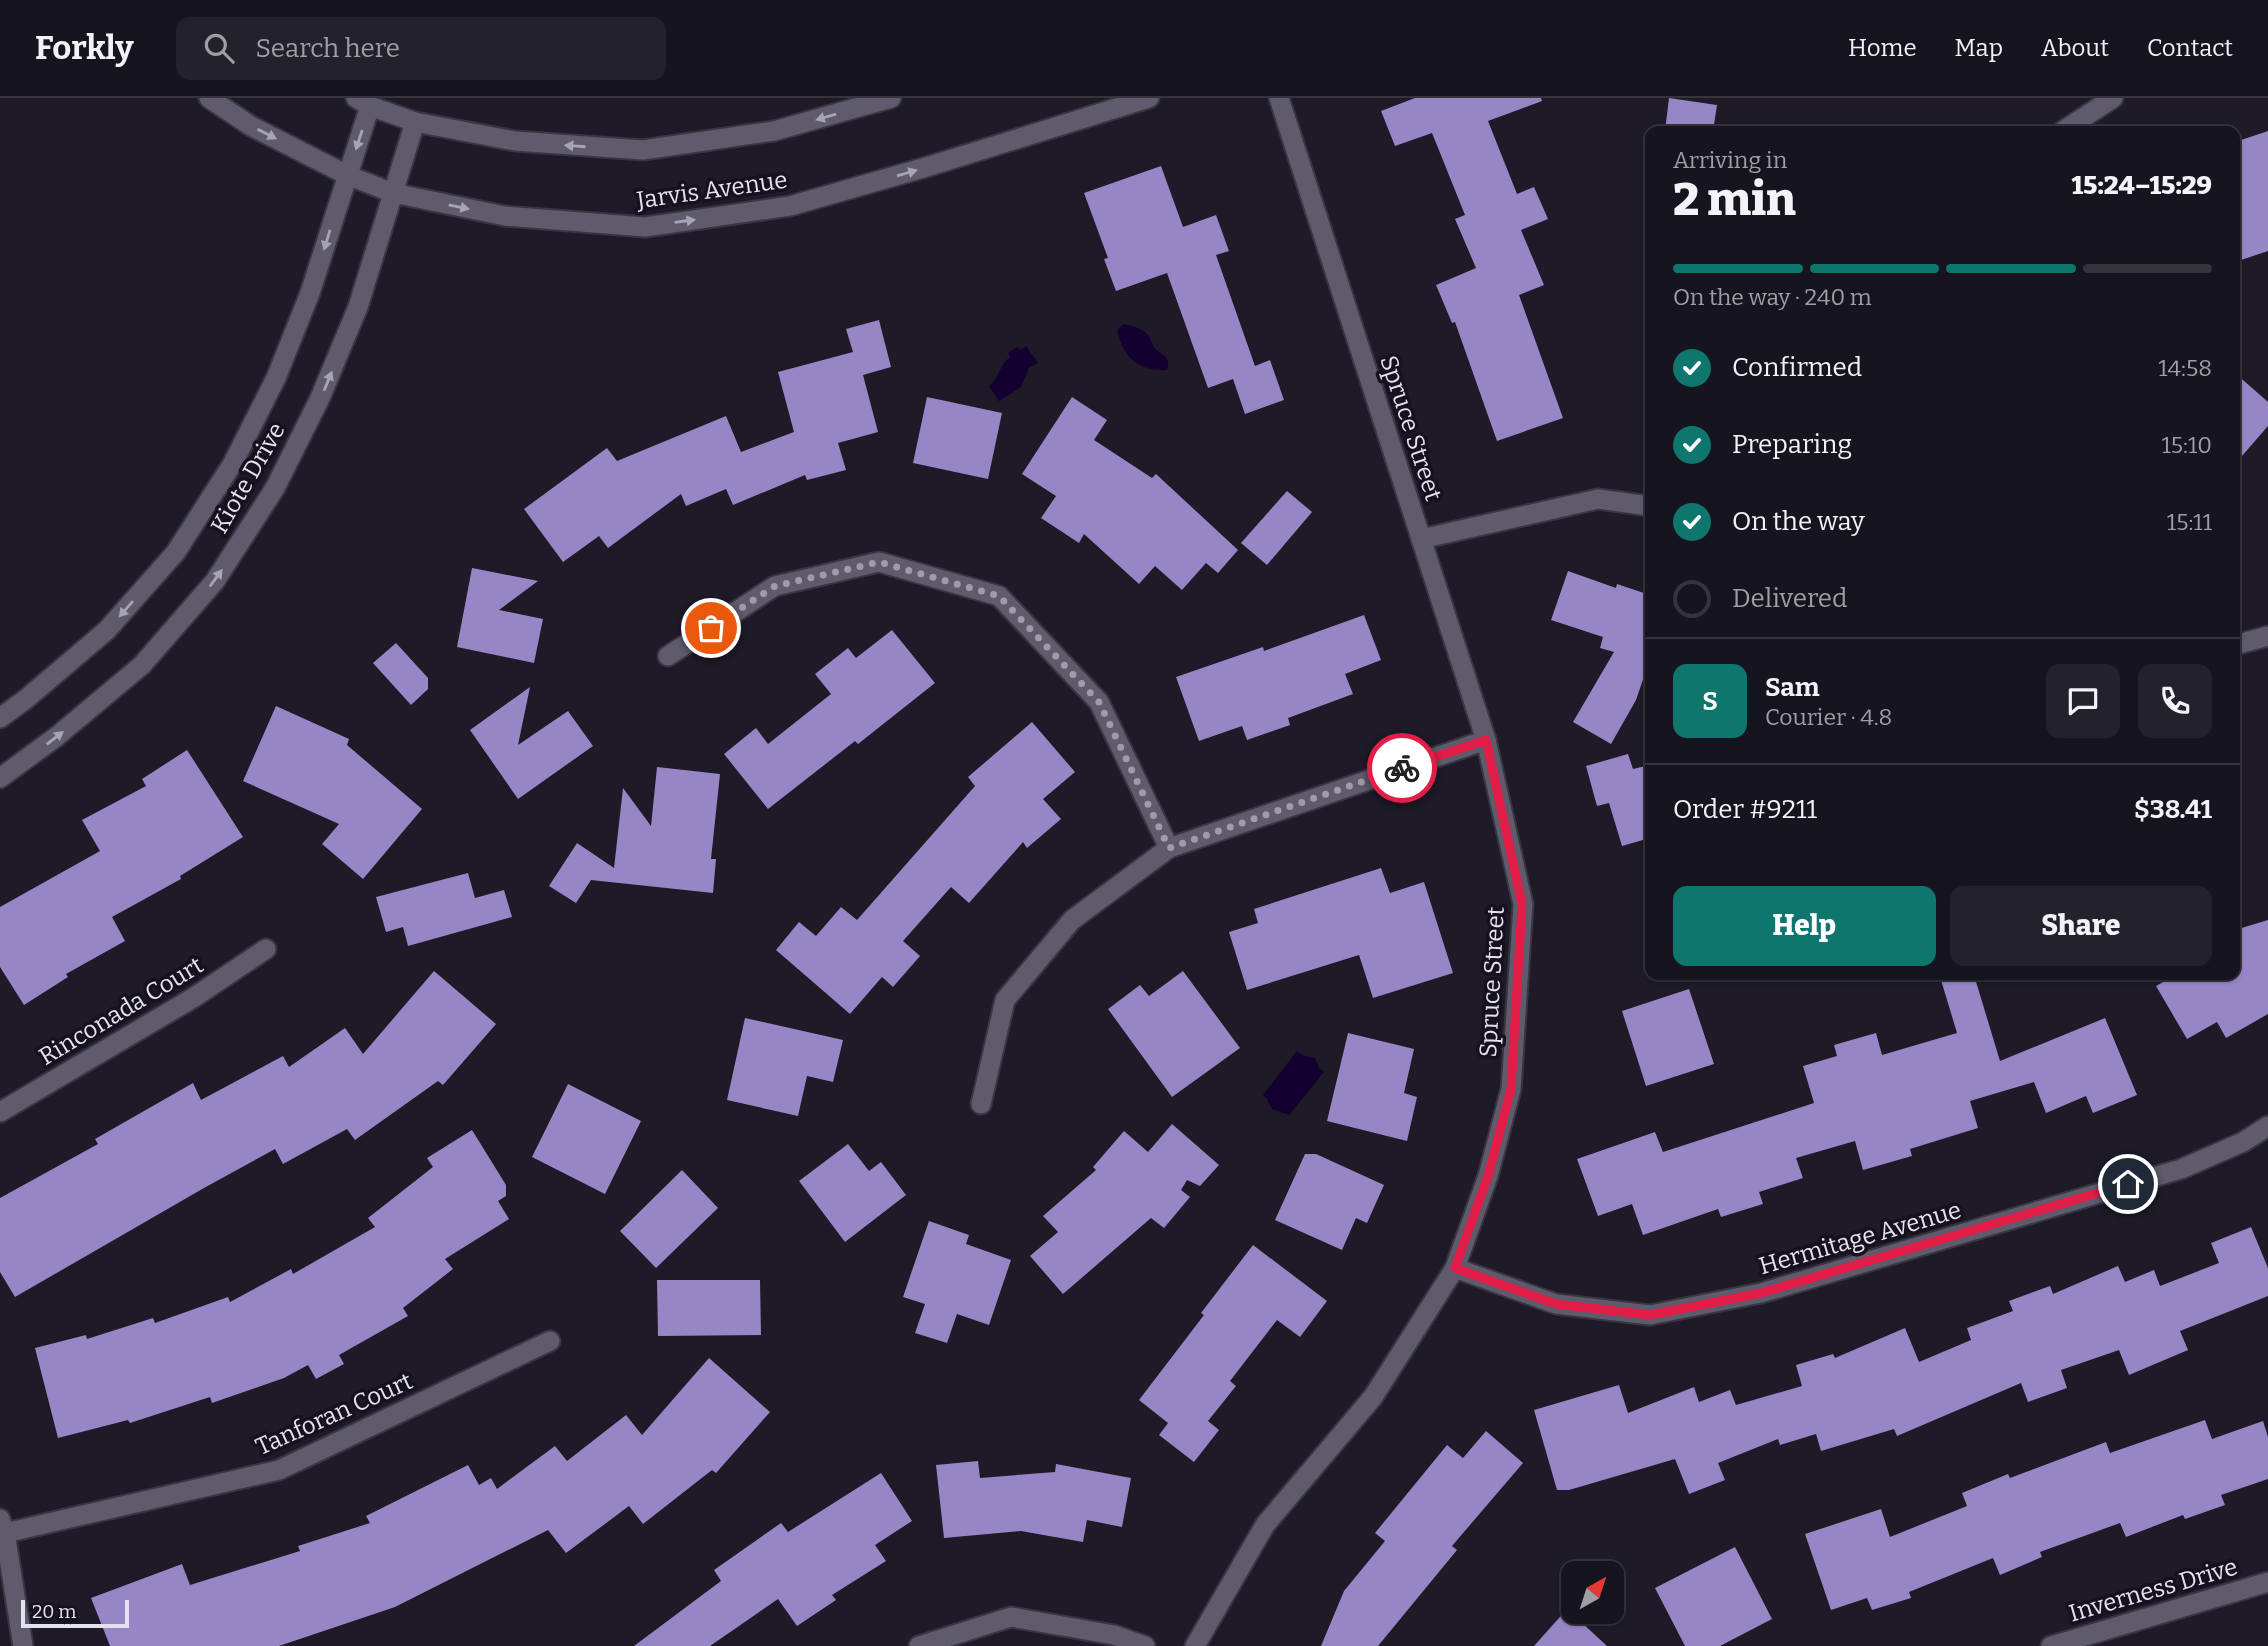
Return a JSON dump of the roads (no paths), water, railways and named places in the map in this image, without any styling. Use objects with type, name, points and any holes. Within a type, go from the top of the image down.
[{"type":"street","name":"Jarvis Avenue","points":[[209,98],[251,126],[347,175],[393,193],[505,216],[645,227],[790,206],[1149,98]]},
{"type":"street","name":"Jarvis Avenue","points":[[363,102],[415,122],[514,141],[643,150],[774,131],[891,98]]},
{"type":"street","name":"Spruce Street","points":[[1195,1646],[1265,1525],[1373,1397],[1455,1268],[1488,1176],[1511,1089],[1522,904],[1486,740],[1279,98]]},
{"type":"street","points":[[2071,126],[2113,98]]},
{"type":"street","name":"Kiote Drive","points":[[0,718],[107,630],[176,552],[233,463],[276,378],[310,293],[347,175],[363,102]]},
{"type":"street","name":"Kiote Drive","points":[[0,778],[56,737],[142,665],[215,582],[275,488],[320,398],[358,307],[415,122]]},
{"type":"street","points":[[1421,538],[1598,499],[1645,505]]},
{"type":"street","points":[[668,656],[775,586],[879,562],[999,596],[1099,702],[1169,848]]},
{"type":"street","points":[[2240,644],[2268,636]]},
{"type":"street","points":[[981,1104],[1005,1000],[1072,920],[1169,848],[1486,740]]},
{"type":"street","name":"Rinconada Court","points":[[0,1112],[193,998],[267,949]]},
{"type":"street","name":"Hermitage Avenue","points":[[1455,1268],[1556,1304],[1650,1315],[1761,1293],[2181,1169],[2244,1142],[2268,1126]]},
{"type":"street","name":"Tanforan Court","points":[[2,1526],[279,1470],[551,1341]]},
{"type":"street","points":[[2,1526],[23,1646]]},
{"type":"street","name":"Inverness Drive","points":[[2051,1646],[2268,1582]]},
{"type":"street","points":[[919,1646],[1011,1617],[1114,1635],[1145,1646]]}]
